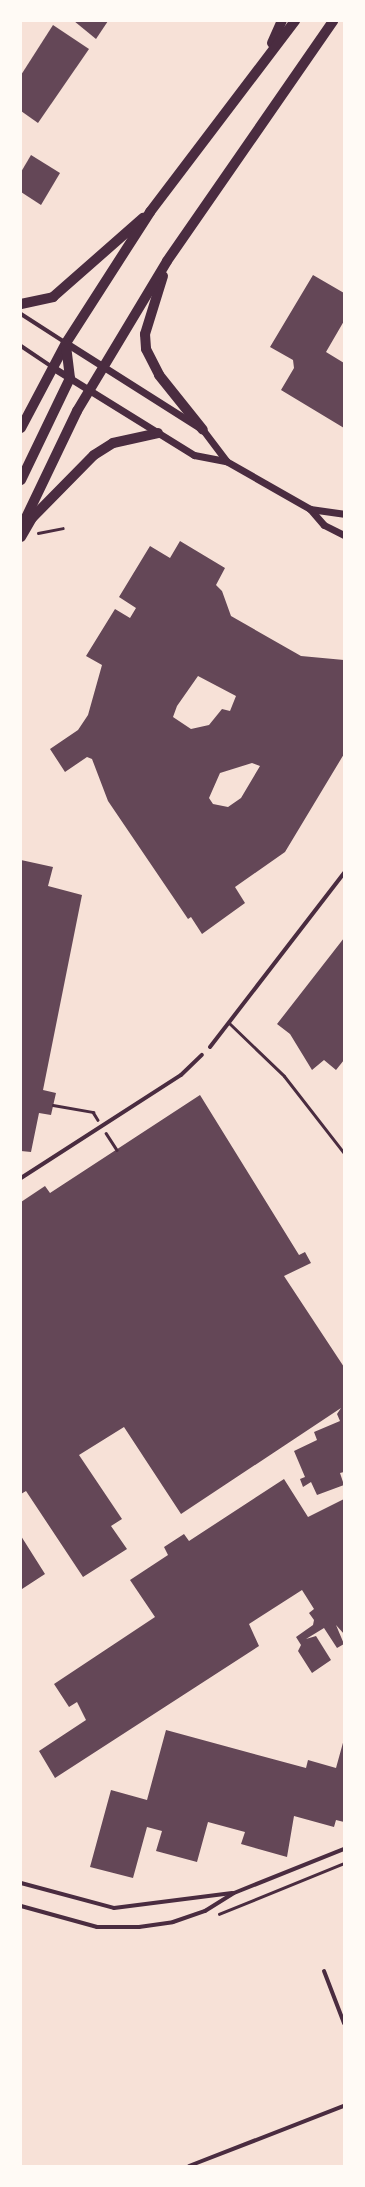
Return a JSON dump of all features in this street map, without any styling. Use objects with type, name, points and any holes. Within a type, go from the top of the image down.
[{"type":"highway","points":[[268,53],[282,21]]},
{"type":"highway","points":[[21,428],[66,343],[150,212],[268,53],[295,21]]},
{"type":"highway","points":[[21,528],[89,391],[167,261],[333,21]]},
{"type":"highway","points":[[21,304],[53,296],[150,212]]},
{"type":"highway","points":[[167,261],[145,334],[146,349],[159,375],[203,430]]},
{"type":"highway","points":[[21,480],[70,378],[66,343]]},
{"type":"highway","points":[[21,537],[32,518],[94,455],[113,443],[158,433]]},
{"type":"street","points":[[21,314],[203,430],[226,461]]},
{"type":"street","points":[[21,346],[89,391],[194,455],[226,461],[310,509],[324,525],[344,535]]},
{"type":"street","points":[[310,509],[344,514]]},
{"type":"street","points":[[210,1047],[344,873]]},
{"type":"street","points":[[21,1178],[181,1075],[202,1055]]},
{"type":"street","points":[[21,1906],[97,1927],[139,1928],[173,1922],[205,1911],[234,1893],[344,1849]]},
{"type":"street","points":[[21,1883],[114,1908],[234,1893]]},
{"type":"street","points":[[324,1971],[344,2023]]},
{"type":"street","points":[[189,2166],[344,2106]]},
{"type":"lane","points":[[229,1023],[284,1076],[344,1153]]},
{"type":"path","points":[[32,534],[63,528]]},
{"type":"path","points":[[53,1105],[93,1112],[101,1125]]},
{"type":"path","points":[[105,1131],[117,1150]]},
{"type":"building","points":[[74,21],[108,21],[96,39]]},
{"type":"building","points":[[53,25],[89,49],[38,123],[21,111],[21,75]]},
{"type":"building","points":[[31,155],[60,173],[41,205],[21,192],[21,172]]},
{"type":"building","points":[[313,275],[344,293],[344,321],[326,352],[344,363],[344,428],[281,390],[294,368],[293,360],[270,347]]},
{"type":"building","points":[[180,541],[225,568],[216,585],[222,591],[231,616],[301,656],[344,660],[344,754],[285,852],[235,887],[245,903],[202,934],[191,917],[188,919],[108,801],[92,759],[87,757],[65,772],[50,749],[78,730],[88,715],[102,665],[86,656],[115,609],[130,618],[136,608],[119,597],[150,546],[170,558]],"holes":[[[198,676],[236,696],[230,711],[222,709],[209,725],[191,729],[173,717],[177,706]],[[252,763],[260,766],[241,798],[228,807],[213,804],[209,798],[220,773]]]},
{"type":"building","points":[[21,860],[53,867],[48,886],[82,895],[43,1090],[56,1093],[51,1115],[39,1113],[31,1152],[21,1151]]},
{"type":"building","points":[[344,938],[344,1060],[336,1070],[324,1060],[312,1070],[290,1034],[277,1024]]},
{"type":"building","points":[[200,1095],[299,1255],[305,1252],[311,1263],[284,1276],[344,1367],[344,1472],[340,1473],[344,1485],[317,1495],[311,1482],[303,1487],[300,1479],[305,1477],[294,1451],[317,1440],[314,1432],[340,1421],[337,1414],[341,1408],[181,1514],[124,1427],[79,1455],[122,1519],[111,1526],[127,1549],[83,1577],[26,1491],[21,1494],[21,1202],[45,1186],[50,1193]]},
{"type":"building","points":[[284,1479],[308,1517],[344,1499],[344,1634],[336,1625],[344,1644],[337,1648],[324,1628],[306,1639],[316,1636],[331,1660],[312,1673],[298,1651],[301,1645],[296,1637],[313,1625],[314,1620],[309,1613],[314,1609],[302,1590],[249,1624],[259,1646],[55,1778],[39,1751],[86,1720],[77,1702],[69,1707],[54,1684],[155,1617],[130,1580],[168,1555],[164,1547],[184,1534],[189,1541]]},
{"type":"building","points":[[21,1536],[45,1574],[22,1589],[21,1594]]},
{"type":"building","points":[[166,1730],[306,1768],[308,1760],[336,1768],[344,1739],[344,1822],[336,1820],[334,1827],[294,1816],[287,1857],[241,1844],[245,1832],[208,1822],[197,1862],[156,1851],[162,1831],[147,1827],[133,1878],[90,1867],[111,1790],[147,1800]]}]
